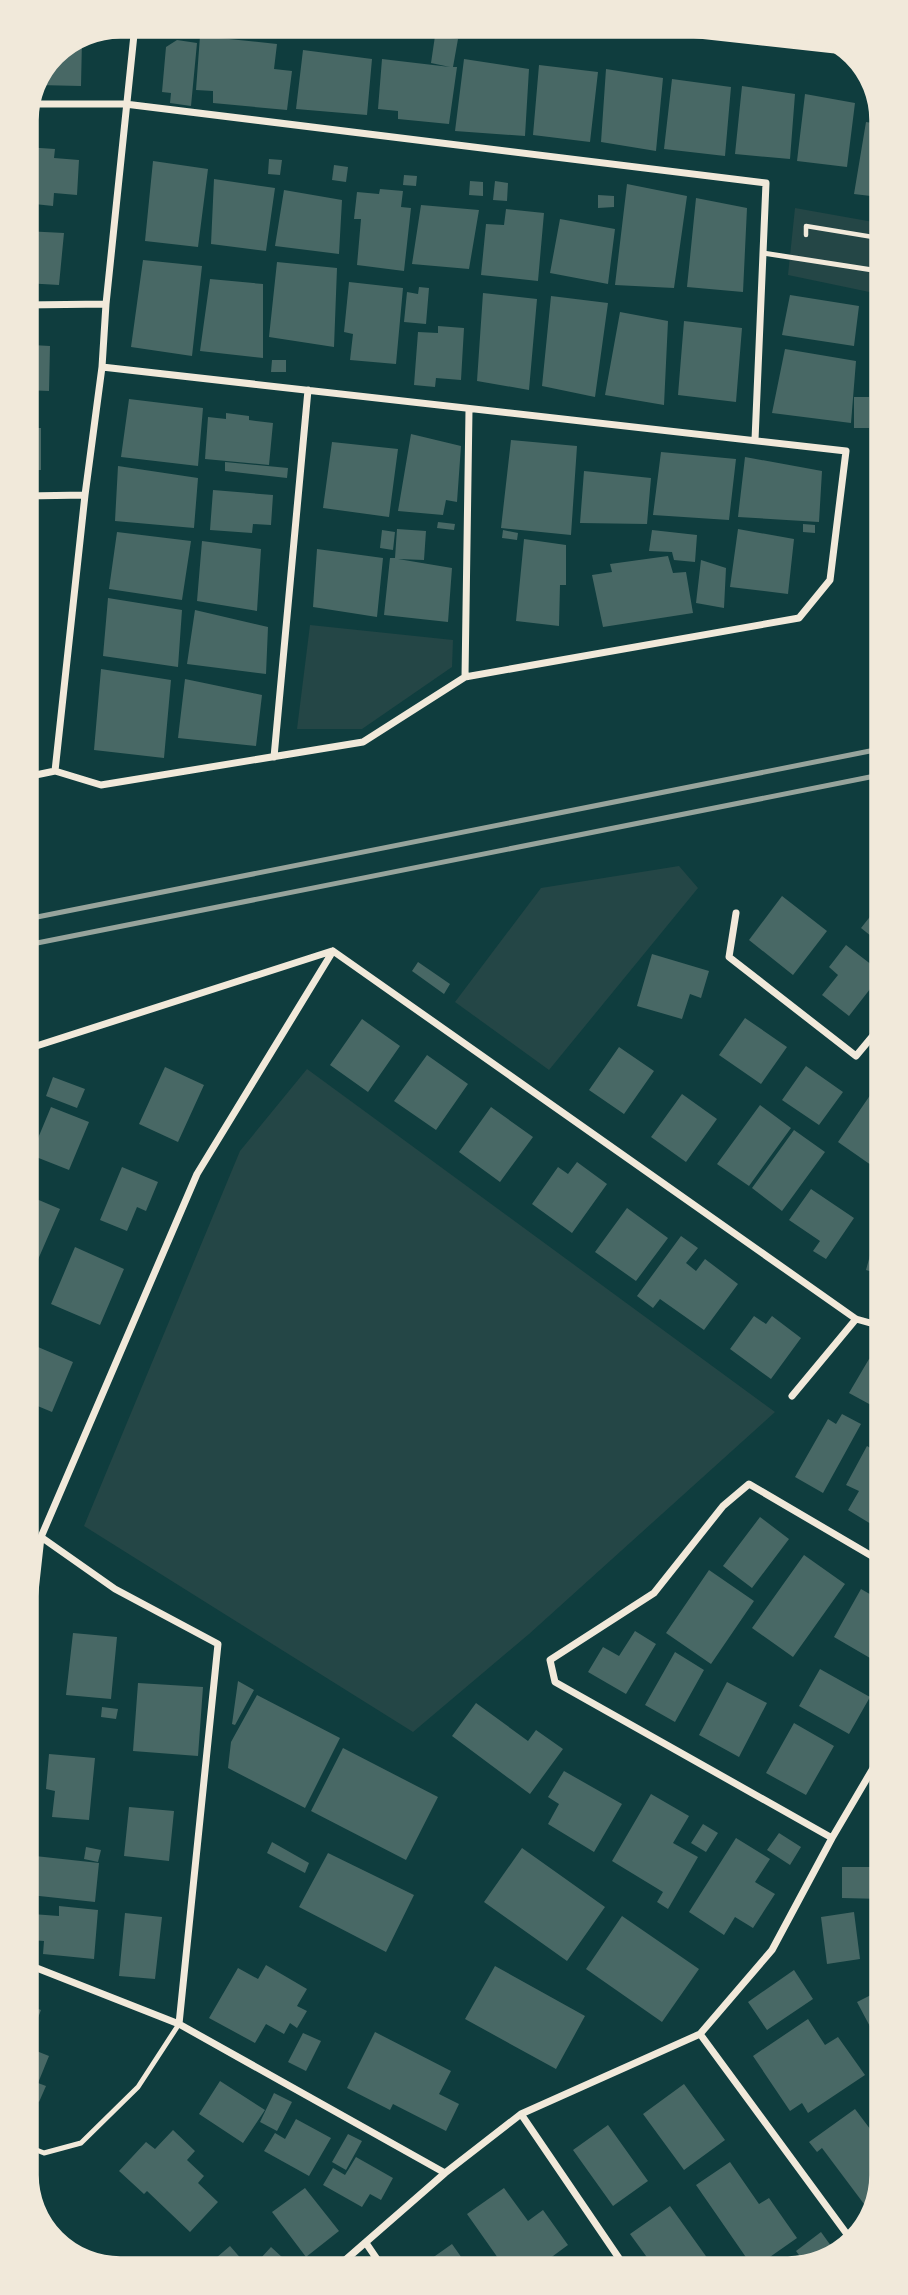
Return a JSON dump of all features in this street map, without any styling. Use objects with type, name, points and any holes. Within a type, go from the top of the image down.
[{"type":"main road","points":[[749,37],[824,45]]},
{"type":"street","points":[[55,771],[102,367],[133,37]]},
{"type":"street","points":[[39,104],[125,104],[766,183],[755,440]]},
{"type":"street","points":[[37,305],[106,304]]},
{"type":"street","points":[[37,775],[55,771],[101,785],[363,742],[465,677],[799,618],[830,580],[846,451],[102,367]]},
{"type":"street","points":[[274,757],[308,390]]},
{"type":"street","points":[[465,677],[469,410]]},
{"type":"street","points":[[37,496],[85,495]]},
{"type":"street","points":[[736,913],[729,957],[856,1056],[871,1038]]},
{"type":"street","points":[[37,1045],[333,951]]},
{"type":"street","points":[[333,951],[856,1320],[871,1324]]},
{"type":"street","points":[[37,1573],[41,1537],[197,1174],[333,951]]},
{"type":"street","points":[[792,1396],[856,1320]]},
{"type":"street","points":[[832,1838],[555,1682],[550,1660],[654,1592],[723,1506],[749,1484],[871,1556]]},
{"type":"street","points":[[41,1537],[115,1589],[218,1644],[179,2024]]},
{"type":"street","points":[[348,2258],[445,2173],[520,2114],[700,2035],[772,1950],[832,1838],[871,1773]]},
{"type":"street","points":[[37,1968],[179,2024],[445,2173]]},
{"type":"street","points":[[700,2035],[847,2234]]},
{"type":"street","points":[[520,2114],[619,2258]]},
{"type":"street","points":[[366,2243],[376,2258]]},
{"type":"lane","points":[[763,253],[871,270]]},
{"type":"lane","points":[[37,2150],[44,2153],[80,2143],[138,2087],[179,2024]]},
{"type":"path","points":[[806,226],[871,237]]},
{"type":"shaded area","points":[[795,208],[871,222],[871,292],[788,275]]},
{"type":"shaded area","points":[[310,625],[453,640],[452,667],[362,729],[297,729]]},
{"type":"shaded area","points":[[679,866],[698,888],[549,1070],[455,1002],[541,888]]},
{"type":"shaded area","points":[[307,1069],[775,1412],[529,1634],[413,1732],[84,1526],[240,1151]]},
{"type":"building","points":[[200,37],[277,44],[274,69],[292,71],[287,110],[213,103],[213,91],[196,90]]},
{"type":"building","points":[[435,37],[458,39],[449,124],[398,119],[398,111],[378,109],[382,59],[450,67],[431,63]]},
{"type":"building","points":[[177,40],[197,43],[191,106],[170,103],[171,93],[162,92],[166,47]]},
{"type":"building","points":[[82,47],[81,86],[45,85],[61,61]]},
{"type":"building","points":[[303,50],[372,59],[367,115],[296,109]]},
{"type":"building","points":[[464,59],[529,69],[525,136],[455,131]]},
{"type":"building","points":[[539,65],[598,72],[590,142],[533,135]]},
{"type":"building","points":[[606,69],[663,78],[656,151],[601,142]]},
{"type":"building","points":[[672,79],[731,87],[725,156],[664,149]]},
{"type":"building","points":[[742,86],[795,94],[790,159],[735,154]]},
{"type":"building","points":[[805,94],[855,103],[847,167],[797,161]]},
{"type":"building","points":[[866,122],[871,123],[871,196],[854,194]]},
{"type":"building","points":[[37,148],[55,149],[54,158],[79,160],[77,195],[54,193],[53,206],[37,204]]},
{"type":"building","points":[[269,159],[282,160],[280,175],[268,174]]},
{"type":"building","points":[[153,161],[208,169],[198,247],[145,241]]},
{"type":"building","points":[[334,165],[348,167],[346,182],[332,180]]},
{"type":"building","points":[[404,175],[417,176],[416,186],[403,185]]},
{"type":"building","points":[[214,179],[275,188],[266,251],[211,244]]},
{"type":"building","points":[[470,181],[483,182],[483,196],[469,195]]},
{"type":"building","points":[[495,181],[508,183],[507,201],[493,200]]},
{"type":"building","points":[[627,184],[687,196],[674,288],[615,285]]},
{"type":"building","points":[[380,189],[403,191],[401,207],[411,208],[404,271],[357,265],[361,219],[354,219],[357,192],[379,194]]},
{"type":"building","points":[[284,190],[342,200],[339,254],[275,246]]},
{"type":"building","points":[[598,195],[614,196],[614,207],[598,208]]},
{"type":"building","points":[[696,198],[747,208],[743,292],[687,287]]},
{"type":"building","points":[[421,205],[479,210],[469,269],[412,264]]},
{"type":"building","points":[[506,209],[544,213],[538,281],[481,275],[486,224],[504,225]]},
{"type":"building","points":[[560,219],[615,229],[608,284],[550,273]]},
{"type":"building","points":[[37,232],[64,233],[59,285],[37,284]]},
{"type":"building","points":[[143,260],[202,266],[192,356],[131,347]]},
{"type":"building","points":[[277,262],[337,268],[334,347],[269,337]]},
{"type":"building","points":[[210,279],[263,284],[263,358],[200,351]]},
{"type":"building","points":[[349,282],[403,288],[396,364],[350,360],[353,334],[344,332]]},
{"type":"building","points":[[419,287],[429,288],[426,324],[404,322],[407,292],[418,294]]},
{"type":"building","points":[[483,293],[537,299],[529,390],[477,381]]},
{"type":"building","points":[[790,295],[859,306],[854,346],[782,335]]},
{"type":"building","points":[[551,296],[608,303],[595,397],[542,386]]},
{"type":"building","points":[[620,312],[668,321],[664,405],[605,395]]},
{"type":"building","points":[[684,321],[742,328],[736,402],[678,395]]},
{"type":"building","points":[[438,326],[464,328],[461,380],[436,378],[435,387],[414,385],[418,332],[438,333]]},
{"type":"building","points":[[37,345],[50,346],[49,391],[37,390]]},
{"type":"building","points":[[785,349],[856,361],[851,423],[772,413]]},
{"type":"building","points":[[272,360],[286,360],[286,372],[271,372]]},
{"type":"building","points":[[854,397],[869,397],[869,428],[854,428]]},
{"type":"building","points":[[129,399],[203,408],[198,466],[121,457]]},
{"type":"building","points":[[226,413],[273,423],[269,465],[205,459],[208,417],[226,419]]},
{"type":"building","points":[[37,428],[41,428],[41,470],[37,470]]},
{"type":"building","points":[[411,434],[461,446],[457,502],[446,500],[443,515],[398,511]]},
{"type":"building","points":[[511,440],[577,446],[571,535],[501,528]]},
{"type":"building","points":[[332,442],[398,449],[389,517],[323,508]]},
{"type":"building","points":[[661,452],[736,459],[729,520],[653,515]]},
{"type":"building","points":[[745,457],[822,471],[819,522],[738,517]]},
{"type":"building","points":[[225,462],[288,468],[287,478],[225,471]]},
{"type":"building","points":[[118,466],[198,478],[194,528],[115,521]]},
{"type":"building","points":[[584,471],[651,478],[647,524],[580,523]]},
{"type":"building","points":[[213,490],[273,495],[271,525],[253,524],[252,533],[210,530]]},
{"type":"building","points":[[438,522],[455,524],[454,530],[437,528]]},
{"type":"building","points":[[803,524],[815,525],[815,533],[803,532]]},
{"type":"building","points":[[397,529],[426,531],[424,560],[398,559],[452,568],[448,622],[384,615],[390,558],[395,558]]},
{"type":"building","points":[[738,529],[794,539],[788,594],[730,587]]},
{"type":"building","points":[[382,530],[395,532],[393,550],[380,548]]},
{"type":"building","points":[[503,530],[518,533],[517,540],[502,538]]},
{"type":"building","points":[[652,530],[697,535],[695,562],[674,560],[672,552],[649,551]]},
{"type":"building","points":[[117,532],[191,541],[182,600],[109,589]]},
{"type":"building","points":[[524,539],[566,545],[566,585],[560,585],[559,626],[516,621]]},
{"type":"building","points":[[202,541],[261,549],[257,611],[197,601]]},
{"type":"building","points":[[317,549],[383,558],[377,617],[313,607]]},
{"type":"building","points":[[668,556],[673,573],[686,572],[693,613],[603,627],[592,575],[612,572],[610,564]]},
{"type":"building","points":[[701,560],[726,568],[724,608],[696,603]]},
{"type":"building","points":[[108,598],[182,610],[178,667],[103,656]]},
{"type":"building","points":[[195,610],[268,627],[266,674],[187,664]]},
{"type":"building","points":[[101,669],[171,680],[164,758],[94,750]]},
{"type":"building","points":[[185,679],[262,695],[256,746],[178,738]]},
{"type":"building","points":[[782,896],[827,931],[793,975],[749,940]]},
{"type":"building","points":[[871,915],[871,936],[861,928]]},
{"type":"building","points":[[846,945],[871,964],[871,988],[849,1016],[822,995],[838,975],[829,967]]},
{"type":"building","points":[[652,954],[709,971],[701,998],[690,994],[682,1019],[637,1006]]},
{"type":"building","points":[[418,962],[450,984],[444,994],[412,971]]},
{"type":"building","points":[[745,1018],[787,1047],[761,1084],[719,1055]]},
{"type":"building","points":[[362,1019],[400,1046],[368,1092],[330,1065]]},
{"type":"building","points":[[619,1047],[654,1071],[624,1114],[589,1090]]},
{"type":"building","points":[[427,1055],[468,1084],[436,1130],[394,1101]]},
{"type":"building","points":[[806,1066],[843,1092],[819,1125],[782,1100]]},
{"type":"building","points":[[165,1067],[204,1085],[178,1142],[139,1124]]},
{"type":"building","points":[[53,1077],[85,1089],[77,1108],[46,1096]]},
{"type":"building","points":[[682,1094],[717,1119],[686,1162],[651,1137]]},
{"type":"building","points":[[871,1094],[871,1165],[838,1142]]},
{"type":"building","points":[[760,1105],[791,1128],[749,1186],[717,1164]]},
{"type":"building","points":[[51,1107],[89,1122],[69,1170],[37,1157],[37,1141]]},
{"type":"building","points":[[491,1107],[533,1137],[500,1182],[459,1152]]},
{"type":"building","points":[[794,1130],[825,1152],[782,1211],[752,1188]]},
{"type":"building","points":[[577,1162],[607,1184],[572,1233],[532,1204],[558,1167],[568,1174]]},
{"type":"building","points":[[122,1167],[158,1182],[146,1211],[137,1207],[127,1231],[100,1220]]},
{"type":"building","points":[[811,1189],[854,1218],[826,1259],[813,1251],[820,1241],[789,1220]]},
{"type":"building","points":[[37,1199],[60,1209],[37,1262]]},
{"type":"building","points":[[627,1208],[668,1238],[636,1281],[595,1252]]},
{"type":"building","points":[[681,1236],[698,1248],[686,1263],[696,1271],[705,1259],[738,1284],[704,1330],[660,1299],[653,1308],[637,1296]]},
{"type":"building","points":[[75,1247],[124,1269],[100,1325],[51,1304]]},
{"type":"building","points":[[871,1252],[871,1272],[866,1270]]},
{"type":"building","points":[[754,1316],[766,1324],[772,1316],[801,1338],[771,1379],[730,1349]]},
{"type":"building","points":[[38,1347],[73,1362],[52,1412],[37,1406]]},
{"type":"building","points":[[871,1358],[871,1405],[849,1393]]},
{"type":"building","points":[[842,1414],[861,1424],[823,1493],[795,1477],[828,1419],[836,1424]]},
{"type":"building","points":[[867,1446],[871,1448],[871,1524],[848,1510],[859,1491],[846,1485]]},
{"type":"building","points":[[760,1517],[789,1539],[752,1588],[723,1566]]},
{"type":"building","points":[[804,1555],[845,1584],[793,1657],[752,1628]]},
{"type":"building","points":[[709,1570],[754,1601],[711,1664],[666,1633]]},
{"type":"building","points":[[861,1589],[871,1595],[871,1659],[834,1637]]},
{"type":"building","points":[[635,1631],[656,1644],[626,1694],[588,1672],[603,1647],[619,1656]]},
{"type":"building","points":[[73,1633],[117,1637],[111,1699],[66,1695]]},
{"type":"building","points":[[675,1652],[704,1670],[675,1722],[645,1705]]},
{"type":"building","points":[[820,1669],[870,1697],[849,1734],[799,1706]]},
{"type":"building","points":[[238,1681],[254,1690],[235,1725],[232,1724]]},
{"type":"building","points":[[727,1682],[767,1703],[739,1757],[699,1735]]},
{"type":"building","points":[[138,1683],[203,1687],[198,1756],[133,1751]]},
{"type":"building","points":[[257,1695],[340,1738],[305,1808],[228,1768],[231,1742]]},
{"type":"building","points":[[476,1703],[528,1741],[536,1730],[563,1749],[530,1794],[452,1736]]},
{"type":"building","points":[[102,1707],[118,1709],[116,1719],[101,1717]]},
{"type":"building","points":[[794,1723],[834,1746],[806,1795],[766,1773]]},
{"type":"building","points":[[343,1748],[438,1797],[406,1860],[311,1811]]},
{"type":"building","points":[[49,1754],[95,1758],[89,1820],[52,1817],[55,1791],[46,1789]]},
{"type":"building","points":[[564,1771],[622,1804],[594,1852],[548,1824],[559,1804],[548,1797]]},
{"type":"building","points":[[651,1794],[689,1816],[673,1843],[698,1857],[668,1909],[657,1902],[663,1892],[612,1861]]},
{"type":"building","points":[[129,1807],[174,1811],[169,1861],[124,1856]]},
{"type":"building","points":[[703,1824],[718,1833],[706,1852],[691,1843]]},
{"type":"building","points":[[779,1833],[801,1847],[790,1865],[767,1850]]},
{"type":"building","points":[[736,1838],[770,1859],[755,1882],[775,1894],[753,1928],[735,1917],[724,1935],[689,1912]]},
{"type":"building","points":[[272,1842],[309,1863],[305,1873],[267,1853]]},
{"type":"building","points":[[86,1847],[101,1850],[98,1862],[84,1859]]},
{"type":"building","points":[[522,1848],[605,1907],[567,1961],[484,1902]]},
{"type":"building","points":[[328,1853],[414,1895],[386,1952],[299,1907]]},
{"type":"building","points":[[37,1856],[99,1863],[95,1902],[37,1896]]},
{"type":"building","points":[[842,1867],[871,1867],[871,1899],[842,1898]]},
{"type":"building","points":[[59,1906],[98,1910],[94,1959],[43,1954],[44,1941],[37,1940],[37,1914],[59,1916]]},
{"type":"building","points":[[854,1912],[860,1959],[827,1964],[821,1917]]},
{"type":"building","points":[[125,1913],[162,1917],[155,1979],[119,1976]]},
{"type":"building","points":[[622,1916],[699,1969],[662,2022],[586,1969]]},
{"type":"building","points":[[266,1965],[307,1989],[297,2006],[307,2011],[297,2028],[290,2023],[284,2034],[266,2024],[255,2043],[209,2018],[238,1968],[258,1979]]},
{"type":"building","points":[[495,1966],[585,2016],[556,2069],[465,2019]]},
{"type":"building","points":[[794,1970],[813,1999],[767,2030],[748,2002]]},
{"type":"building","points":[[871,1995],[871,2028],[857,2002]]},
{"type":"building","points":[[808,2019],[825,2045],[838,2037],[865,2075],[808,2113],[802,2103],[790,2111],[753,2056]]},
{"type":"building","points":[[375,2032],[451,2071],[439,2094],[459,2104],[446,2131],[393,2104],[390,2110],[347,2088]]},
{"type":"building","points":[[303,2033],[321,2041],[306,2071],[288,2062]]},
{"type":"building","points":[[37,2051],[49,2056],[38,2083],[46,2086],[39,2102],[37,2101]]},
{"type":"building","points":[[220,2081],[265,2110],[243,2143],[199,2114]]},
{"type":"building","points":[[684,2084],[725,2140],[684,2170],[643,2114]]},
{"type":"building","points":[[274,2093],[292,2102],[277,2131],[260,2122]]},
{"type":"building","points":[[855,2109],[871,2130],[871,2175],[867,2202],[864,2204],[822,2148],[817,2152],[809,2142]]},
{"type":"building","points":[[296,2119],[331,2138],[309,2176],[264,2151],[275,2133],[285,2139]]},
{"type":"building","points":[[608,2125],[648,2181],[613,2206],[573,2150]]},
{"type":"building","points":[[173,2130],[195,2151],[187,2160],[204,2176],[198,2183],[218,2202],[190,2232],[147,2191],[144,2194],[119,2171],[146,2142],[155,2149]]},
{"type":"building","points":[[348,2134],[362,2141],[346,2170],[332,2162]]},
{"type":"building","points":[[356,2157],[393,2178],[381,2200],[370,2194],[362,2207],[323,2185],[333,2168],[345,2175]]},
{"type":"building","points":[[730,2162],[759,2204],[769,2198],[797,2238],[768,2258],[746,2258],[696,2185]]},
{"type":"building","points":[[305,2188],[339,2231],[306,2257],[272,2212]]},
{"type":"building","points":[[504,2188],[528,2221],[543,2210],[568,2245],[550,2258],[498,2258],[467,2214]]},
{"type":"building","points":[[670,2206],[707,2258],[647,2258],[630,2234]]},
{"type":"building","points":[[821,2232],[831,2246],[804,2257],[801,2257],[796,2251]]},
{"type":"building","points":[[452,2244],[462,2258],[432,2258]]},
{"type":"building","points":[[230,2246],[240,2258],[216,2258]]},
{"type":"building","points":[[271,2247],[283,2258],[261,2258]]},
{"type":"railway","points":[[37,917],[871,751]]},
{"type":"railway","points":[[37,943],[871,777]]}]
